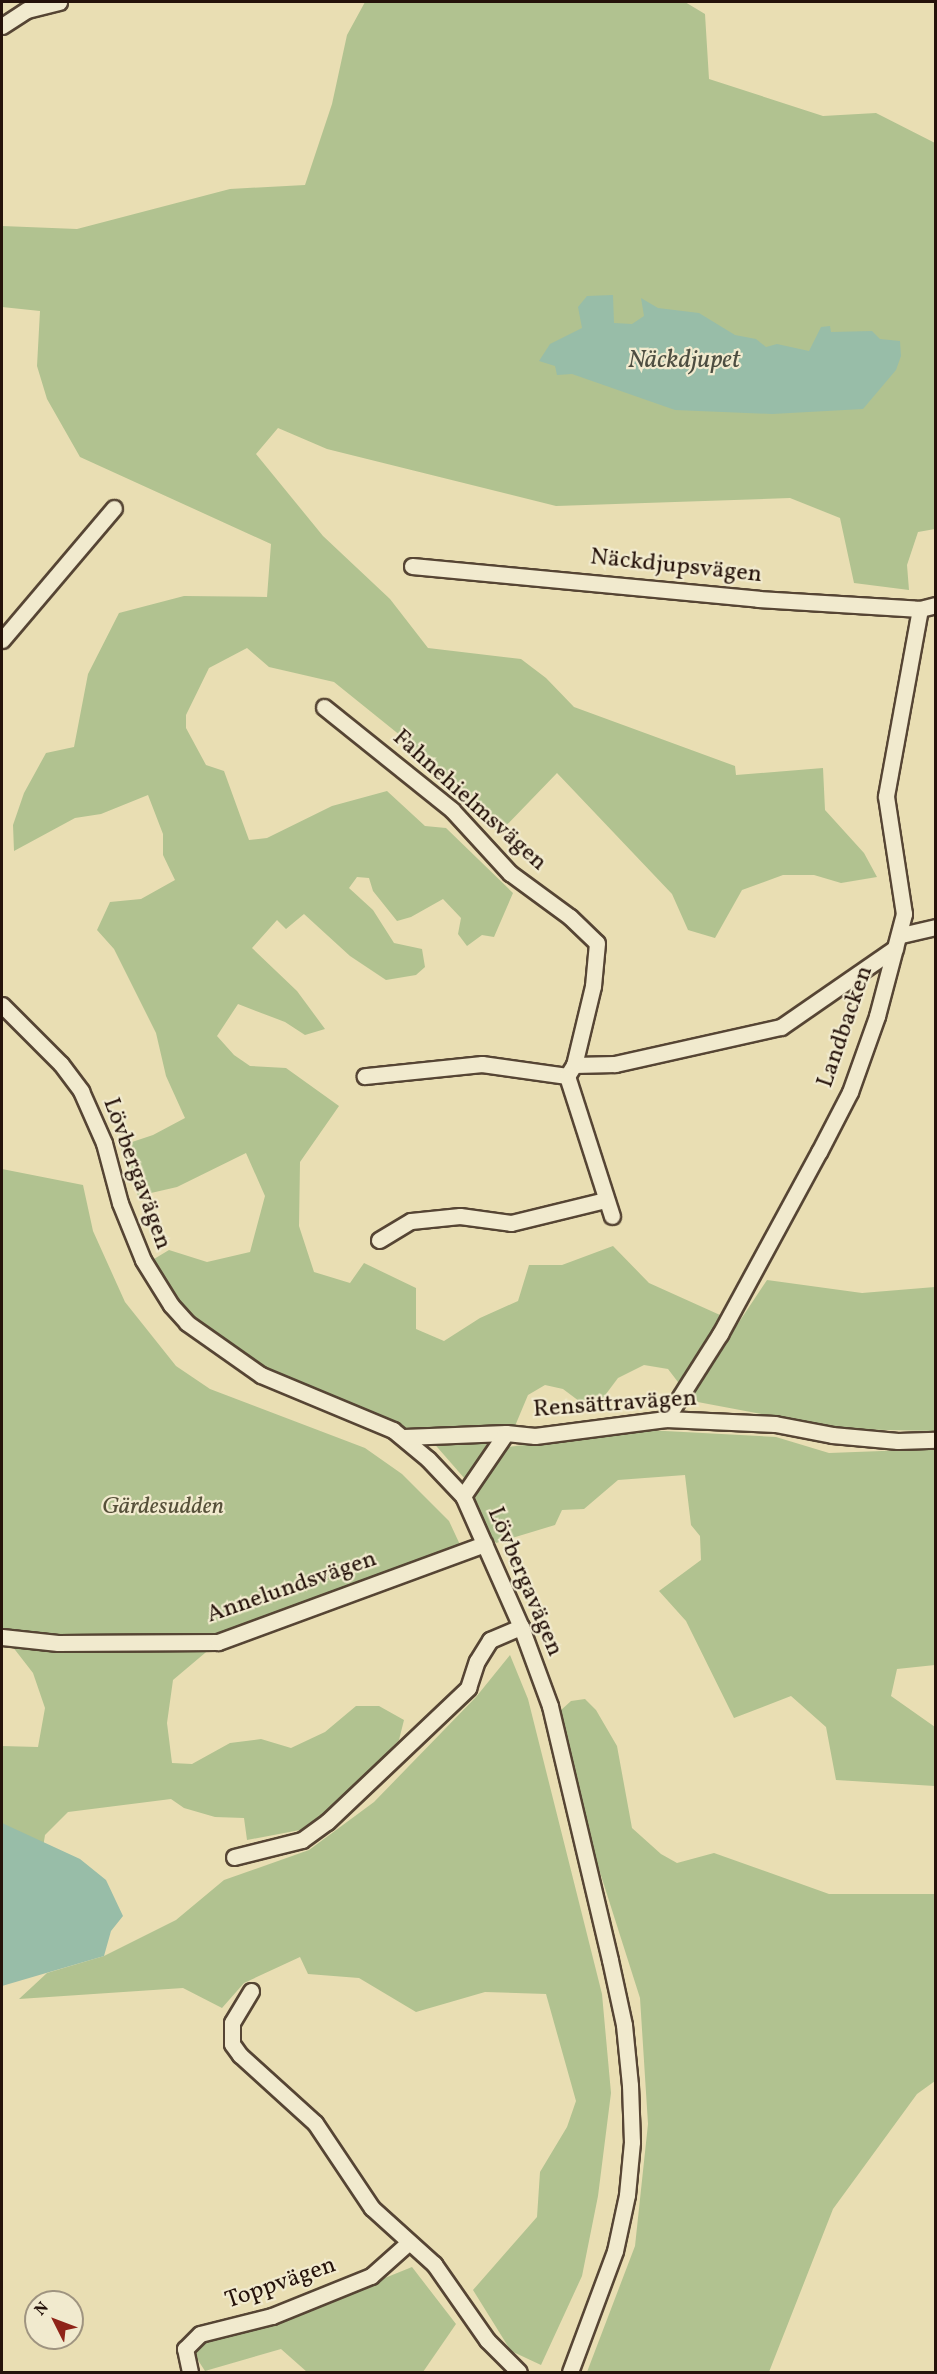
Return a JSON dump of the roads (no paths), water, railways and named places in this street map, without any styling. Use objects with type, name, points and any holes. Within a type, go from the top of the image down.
[{"type":"street","points":[[2,26],[27,10],[59,2]]},
{"type":"street","points":[[2,640],[114,508]]},
{"type":"street","name":"Näckdjupsvägen","points":[[412,566],[758,599],[920,609],[936,605]]},
{"type":"street","name":"Landbacken","points":[[666,1419],[720,1334],[850,1092],[877,1017],[898,942],[901,878],[886,796],[920,609]]},
{"type":"street","name":"Fahnehielmsvägen","points":[[324,707],[452,810],[510,873],[570,917],[597,943],[593,986],[571,1070]]},
{"type":"street","points":[[365,1076],[482,1064],[571,1070],[615,1064],[781,1027],[898,942],[936,927]]},
{"type":"street","name":"Lövbergavägen","points":[[2,1005],[61,1064],[81,1091],[104,1143],[120,1203],[143,1260],[187,1323],[261,1375],[404,1437],[463,1496],[521,1627],[550,1706],[624,2025],[630,2085],[632,2142],[627,2195],[615,2251],[570,2373]]},
{"type":"street","points":[[571,1070],[605,1200],[612,1216]]},
{"type":"street","points":[[379,1240],[411,1221],[460,1216],[511,1223],[605,1200]]},
{"type":"street","name":"Rensättravägen","points":[[404,1437],[506,1433],[535,1436],[666,1419],[775,1424],[832,1435],[898,1441],[936,1440]]},
{"type":"street","points":[[463,1496],[506,1433]]},
{"type":"street","name":"Annelundsvägen","points":[[2,1637],[57,1643],[218,1642],[485,1544]]},
{"type":"street","points":[[234,1857],[302,1840],[327,1822],[468,1688],[477,1661],[490,1640],[521,1627]]},
{"type":"street","points":[[251,1991],[232,2023],[232,2044],[315,2123],[372,2208],[450,2283],[487,2340],[519,2373]]},
{"type":"street","name":"Toppvägen","points":[[190,2373],[185,2349],[200,2334],[272,2316],[371,2276],[408,2243]]},
{"type":"water","name":"Näckdjupet","points":[[613,295],[614,323],[632,324],[644,316],[641,298],[658,308],[699,313],[735,335],[756,339],[766,347],[777,344],[809,351],[821,327],[830,326],[831,332],[872,331],[880,339],[900,341],[901,356],[896,370],[863,409],[772,414],[675,410],[572,374],[557,375],[555,366],[539,361],[550,344],[582,328],[578,307],[587,296]]},
{"type":"water","points":[[2,1823],[80,1859],[106,1880],[123,1916],[111,1931],[104,1956],[2,1986]]},
{"type":"park label","name":"Gärdesudden","points":[[163,1508]]}]
